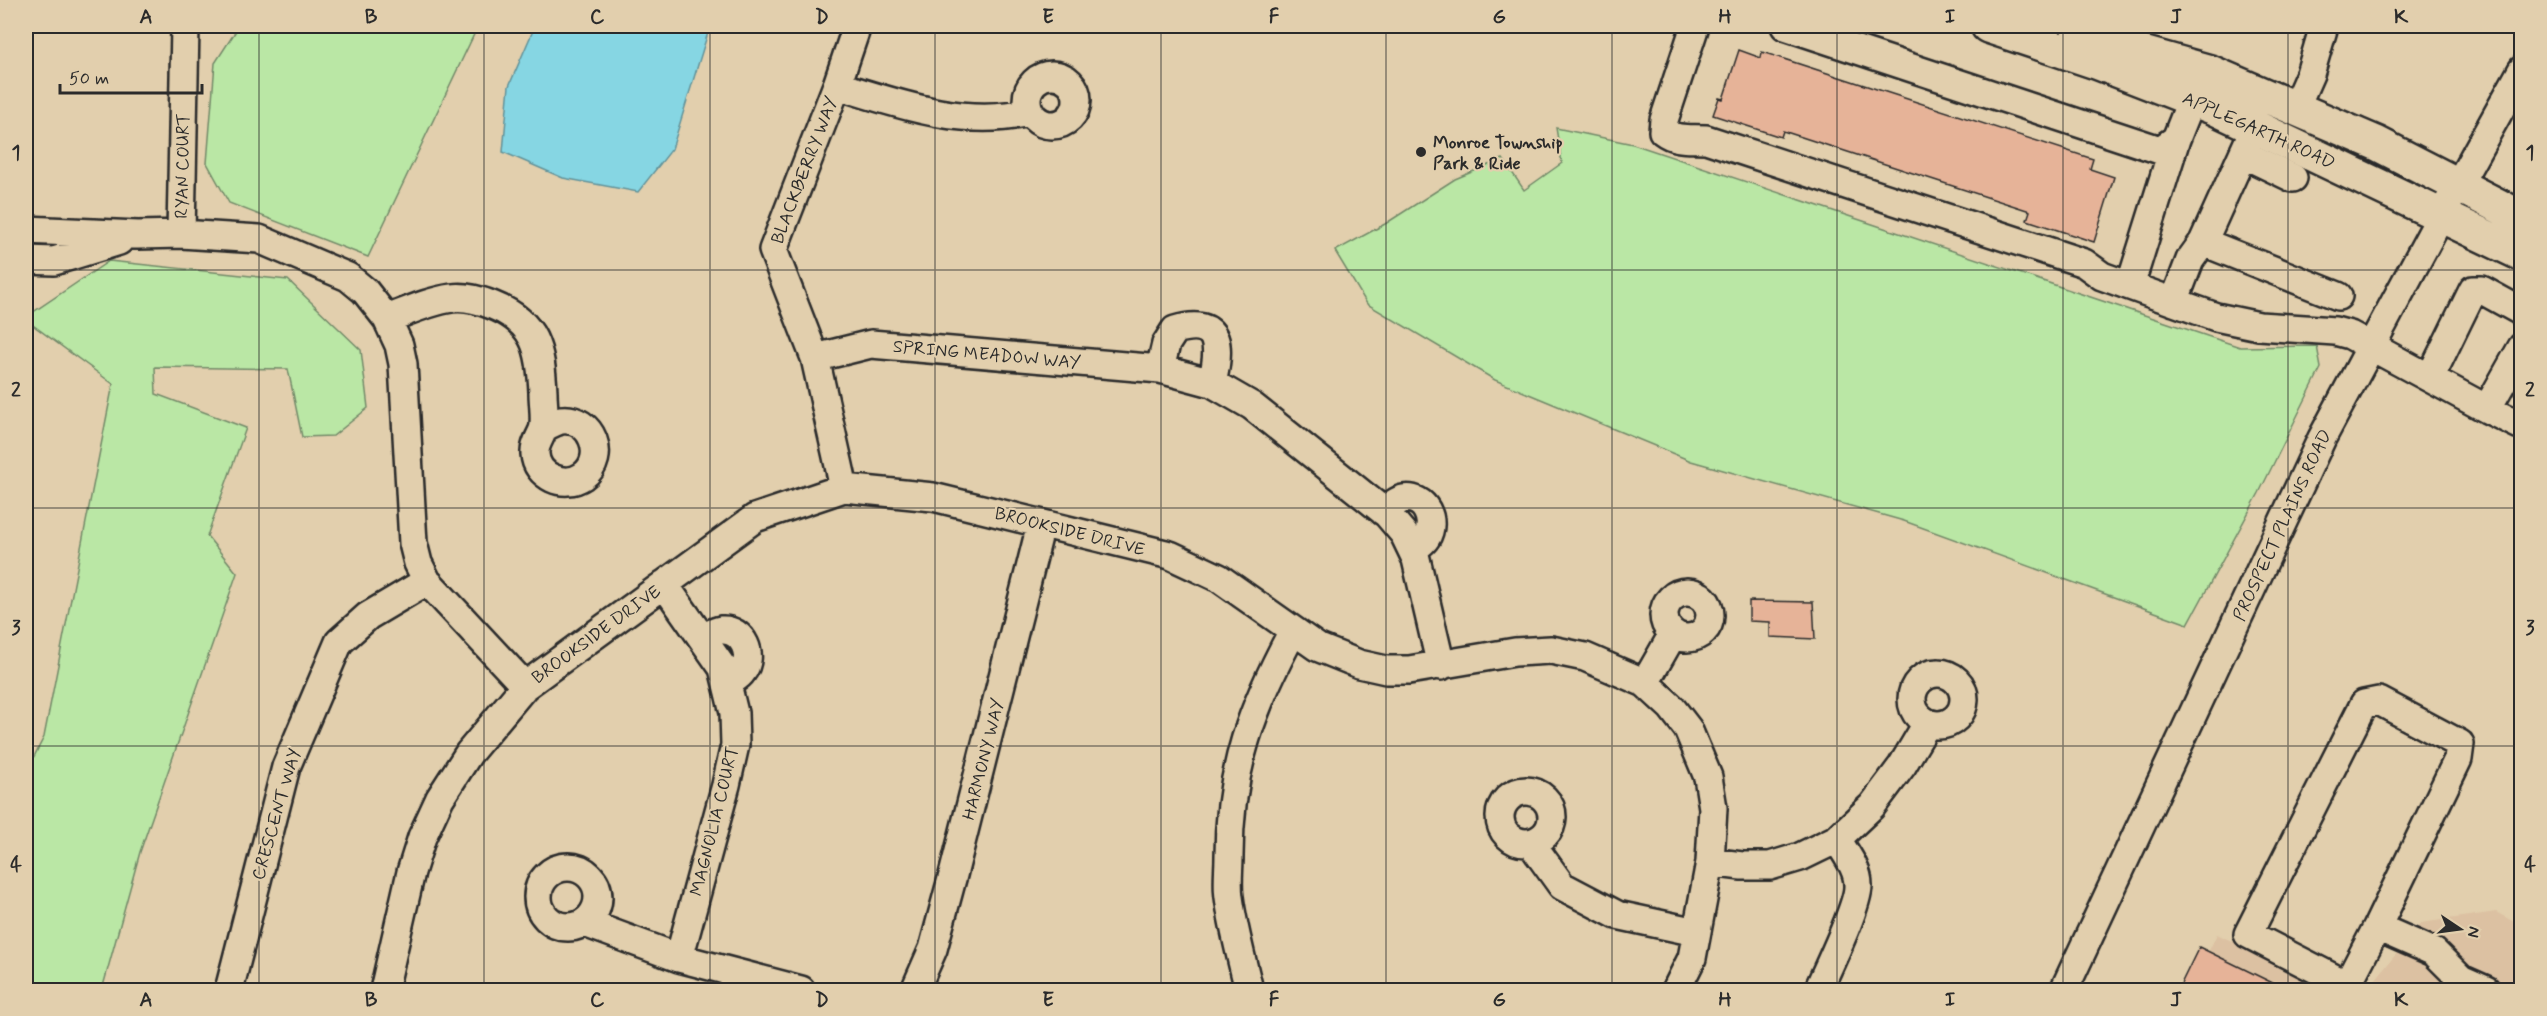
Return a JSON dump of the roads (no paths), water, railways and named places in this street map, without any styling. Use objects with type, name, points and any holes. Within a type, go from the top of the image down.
[{"type":"main road","name":"APPLEGARTH ROAD","points":[[1989,26],[2099,63],[2192,99],[2249,140],[2442,214],[2522,254]]},
{"type":"main road","name":"APPLEGARTH ROAD","points":[[2045,26],[2210,72],[2376,143],[2522,218]]},
{"type":"street","name":"RYAN COURT","points":[[181,234],[185,26]]},
{"type":"street","name":"BLACKBERRY WAY","points":[[844,488],[815,358],[773,250],[837,85],[857,26]]},
{"type":"street","points":[[1695,26],[1664,120],[1663,131],[1669,136],[1717,142],[2084,263],[2102,276],[2232,322],[2286,329],[2335,331],[2371,346],[2522,426]]},
{"type":"street","points":[[1785,26],[2160,150],[2176,139]]},
{"type":"street","points":[[2295,108],[2310,74],[2324,26]]},
{"type":"street","name":"PROSPECT PLAINS ROAD","points":[[2064,990],[2322,438],[2522,70]]},
{"type":"street","points":[[837,85],[918,110],[1004,118],[1029,112]]},
{"type":"street","points":[[2130,286],[2176,139],[2192,99]]},
{"type":"street","points":[[2174,302],[2190,260],[2203,242],[2249,140],[2293,178]]},
{"type":"street","points":[[26,230],[138,235],[181,234],[259,239],[348,277],[365,291],[387,319],[399,345],[403,363],[413,543],[418,563],[428,580],[525,686]]},
{"type":"street","points":[[54,231],[54,261]]},
{"type":"street","points":[[26,260],[54,261],[138,235]]},
{"type":"street","points":[[2203,242],[2338,296]]},
{"type":"street","points":[[2430,378],[2473,290],[2481,290],[2522,312]]},
{"type":"street","points":[[387,319],[454,297],[477,298],[501,308],[524,324],[541,358],[544,427]]},
{"type":"street","points":[[1160,369],[1166,344],[1175,330],[1187,326],[1202,328],[1210,333],[1218,344],[1218,359],[1212,383]]},
{"type":"street","name":"SPRING MEADOW WAY","points":[[815,358],[872,344],[1160,369],[1212,383],[1252,406],[1383,511],[1404,534],[1416,559],[1441,666]]},
{"type":"street","points":[[2487,409],[2522,347]]},
{"type":"street","name":"BROOKSIDE DRIVE","points":[[384,990],[411,872],[422,837],[440,798],[469,753],[525,686],[755,518],[844,488],[933,497],[1179,559],[1219,578],[1317,646],[1359,664],[1386,670],[1409,670],[1515,652],[1551,650],[1585,657],[1645,682],[1671,707],[1688,729],[1708,777],[1713,807],[1710,862],[1692,958],[1676,990]]},
{"type":"street","name":"HARMONY WAY","points":[[915,990],[933,949],[1041,525]]},
{"type":"street","name":"CRESCENT WAY","points":[[229,990],[286,767],[339,642],[368,616],[428,580]]},
{"type":"street","name":"MAGNOLIA COURT","points":[[664,584],[723,668],[734,713],[735,745],[679,958]]},
{"type":"street","points":[[1249,990],[1229,895],[1229,837],[1236,772],[1251,718],[1265,682],[1293,631]]},
{"type":"street","points":[[1645,682],[1674,634]]},
{"type":"street","points":[[2379,700],[2460,744],[2458,759],[2377,927],[2347,985],[2248,934],[2364,704],[2379,700]]},
{"type":"street","points":[[1710,862],[1742,866],[1770,866],[1800,857],[1837,839],[1872,806],[1902,766],[1927,724]]},
{"type":"street","points":[[1818,990],[1851,912],[1858,886],[1854,866],[1837,839]]},
{"type":"street","points":[[1531,843],[1562,886],[1617,915],[1696,932]]},
{"type":"street","points":[[585,923],[679,958],[801,990]]},
{"type":"street","points":[[2377,927],[2434,952],[2461,979],[2486,990]]},
{"type":"water","points":[[535,26],[710,26],[672,149],[638,192],[563,178],[503,152],[509,86]]},
{"type":"place","name":"Monroe Township Park & Ride","points":[[1421,152]]}]
